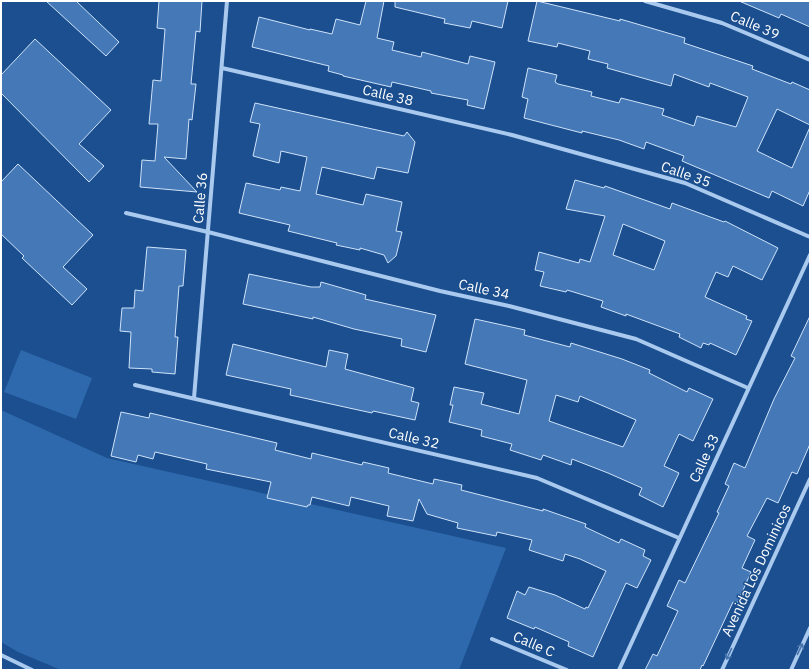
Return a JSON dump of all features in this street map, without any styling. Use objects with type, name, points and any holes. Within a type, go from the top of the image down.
[{"type":"street","name":"Calle 36","points":[[194,398],[228,1]]},
{"type":"street","name":"Calle 39","points":[[645,1],[722,23],[810,60]]},
{"type":"street","name":"Calle 38","points":[[222,68],[550,145]]},
{"type":"street","name":"Calle 35","points":[[550,145],[684,182],[810,237]]},
{"type":"street","name":"Calle 34","points":[[126,213],[208,232],[636,339],[748,388]]},
{"type":"street","name":"Calle 33","points":[[619,670],[810,255]]},
{"type":"street","name":"Calle 32","points":[[135,385],[537,478],[679,538]]},
{"type":"street","name":"Avenida Los Dominicos","points":[[722,670],[810,479]]},
{"type":"street","points":[[791,670],[810,628]]},
{"type":"street","name":"Calle C","points":[[492,639],[567,670]]},
{"type":"street","points":[[1,655],[32,670]]},
{"type":"shaded area","points":[[21,350],[92,378],[76,419],[4,392]]},
{"type":"shaded area","points":[[1,410],[107,458],[506,548],[459,670],[61,670],[18,652],[1,642]]},
{"type":"building","points":[[46,1],[76,1],[119,42],[106,56]]},
{"type":"building","points":[[159,1],[202,1],[200,32],[196,31],[191,84],[196,84],[192,120],[189,119],[186,159],[164,157],[197,192],[140,187],[142,160],[155,161],[158,124],[149,124],[153,80],[161,81],[165,29],[157,28]]},
{"type":"building","points":[[366,1],[384,1],[377,38],[394,42],[392,50],[421,57],[422,52],[468,64],[470,56],[495,62],[484,109],[467,105],[468,100],[431,93],[431,91],[392,82],[391,87],[343,76],[328,71],[329,66],[252,47],[259,17],[332,34],[336,19],[360,25]]},
{"type":"building","points":[[395,1],[508,1],[502,28],[472,21],[470,28],[444,23],[445,19],[395,7]]},
{"type":"building","points":[[537,1],[620,21],[620,19],[685,38],[684,43],[753,66],[752,69],[791,84],[792,82],[810,90],[810,125],[777,109],[757,151],[792,168],[810,127],[810,190],[803,206],[772,191],[769,198],[682,161],[684,156],[646,142],[644,149],[619,140],[582,131],[582,133],[524,118],[528,99],[522,97],[528,68],[557,75],[555,82],[558,84],[592,92],[591,96],[619,103],[621,98],[664,109],[662,115],[694,126],[697,116],[736,127],[748,97],[710,83],[709,87],[674,74],[671,86],[607,68],[608,64],[588,59],[590,51],[558,43],[557,47],[528,41]]},
{"type":"building","points":[[739,1],[810,1],[810,27],[781,14],[779,18]]},
{"type":"building","points":[[35,39],[111,110],[79,144],[104,166],[89,182],[1,93],[1,75]]},
{"type":"building","points":[[255,103],[404,136],[407,132],[415,142],[408,173],[377,167],[374,179],[322,167],[316,194],[363,205],[366,194],[402,202],[396,231],[402,232],[396,256],[388,263],[384,255],[360,248],[360,250],[336,245],[337,243],[288,231],[290,225],[239,213],[246,183],[280,190],[281,187],[300,191],[307,157],[281,151],[279,163],[253,156],[260,124],[250,122]]},
{"type":"building","points":[[18,164],[93,235],[63,267],[87,289],[72,305],[22,258],[24,256],[1,234],[1,182]]},
{"type":"building","points":[[575,180],[604,188],[605,186],[670,209],[672,203],[724,222],[725,221],[778,248],[762,280],[733,266],[728,277],[716,272],[705,297],[747,316],[746,319],[752,321],[736,355],[710,343],[709,345],[703,343],[701,348],[679,337],[680,334],[626,314],[626,316],[601,307],[603,301],[567,290],[566,292],[540,286],[544,272],[535,270],[539,252],[579,263],[580,259],[590,262],[605,216],[566,209]],"holes":[[[623,224],[665,241],[654,270],[613,255]]]},
{"type":"building","points":[[147,247],[186,250],[183,286],[179,286],[175,337],[178,337],[175,374],[152,372],[152,369],[129,368],[131,332],[120,331],[122,308],[134,308],[135,290],[143,291]]},
{"type":"building","points":[[249,274],[311,287],[320,287],[321,282],[366,295],[365,299],[436,315],[426,352],[401,346],[402,339],[354,329],[313,317],[313,319],[243,304]]},
{"type":"building","points":[[810,316],[810,444],[797,474],[792,472],[778,503],[767,498],[747,536],[755,540],[742,568],[751,572],[737,604],[733,602],[700,670],[645,670],[653,654],[657,656],[678,611],[667,606],[679,580],[685,583],[719,513],[717,512],[729,486],[725,484],[734,463],[745,468],[774,399],[795,358],[791,356]]},
{"type":"building","points":[[475,319],[525,330],[524,335],[570,347],[571,343],[622,359],[650,370],[649,373],[687,392],[689,388],[713,399],[693,441],[679,434],[664,466],[679,473],[663,507],[639,495],[642,488],[608,473],[572,459],[571,465],[543,455],[541,460],[510,450],[512,444],[481,436],[482,430],[449,422],[453,405],[450,405],[454,387],[484,393],[481,404],[519,414],[527,380],[465,364]],"holes":[[[556,395],[578,402],[580,396],[636,420],[623,447],[549,421]]]},
{"type":"building","points":[[233,344],[326,367],[329,350],[348,354],[345,369],[414,388],[411,401],[419,403],[415,420],[373,411],[372,413],[290,395],[291,389],[226,375]]},
{"type":"building","points":[[121,412],[149,418],[150,413],[277,443],[275,450],[311,459],[312,453],[362,465],[363,462],[389,468],[388,473],[433,484],[434,479],[462,485],[461,490],[543,511],[543,509],[586,524],[585,527],[619,543],[621,539],[645,550],[643,556],[651,560],[637,588],[626,583],[593,657],[568,646],[569,642],[535,627],[534,629],[507,618],[517,591],[525,595],[529,587],[555,595],[585,609],[586,607],[588,608],[606,571],[565,554],[563,561],[529,550],[532,540],[497,532],[496,536],[457,528],[458,523],[427,514],[419,499],[413,521],[387,516],[389,506],[351,497],[349,506],[312,497],[310,505],[307,507],[267,498],[271,482],[206,469],[207,464],[155,452],[153,459],[138,455],[136,462],[111,456]]}]
